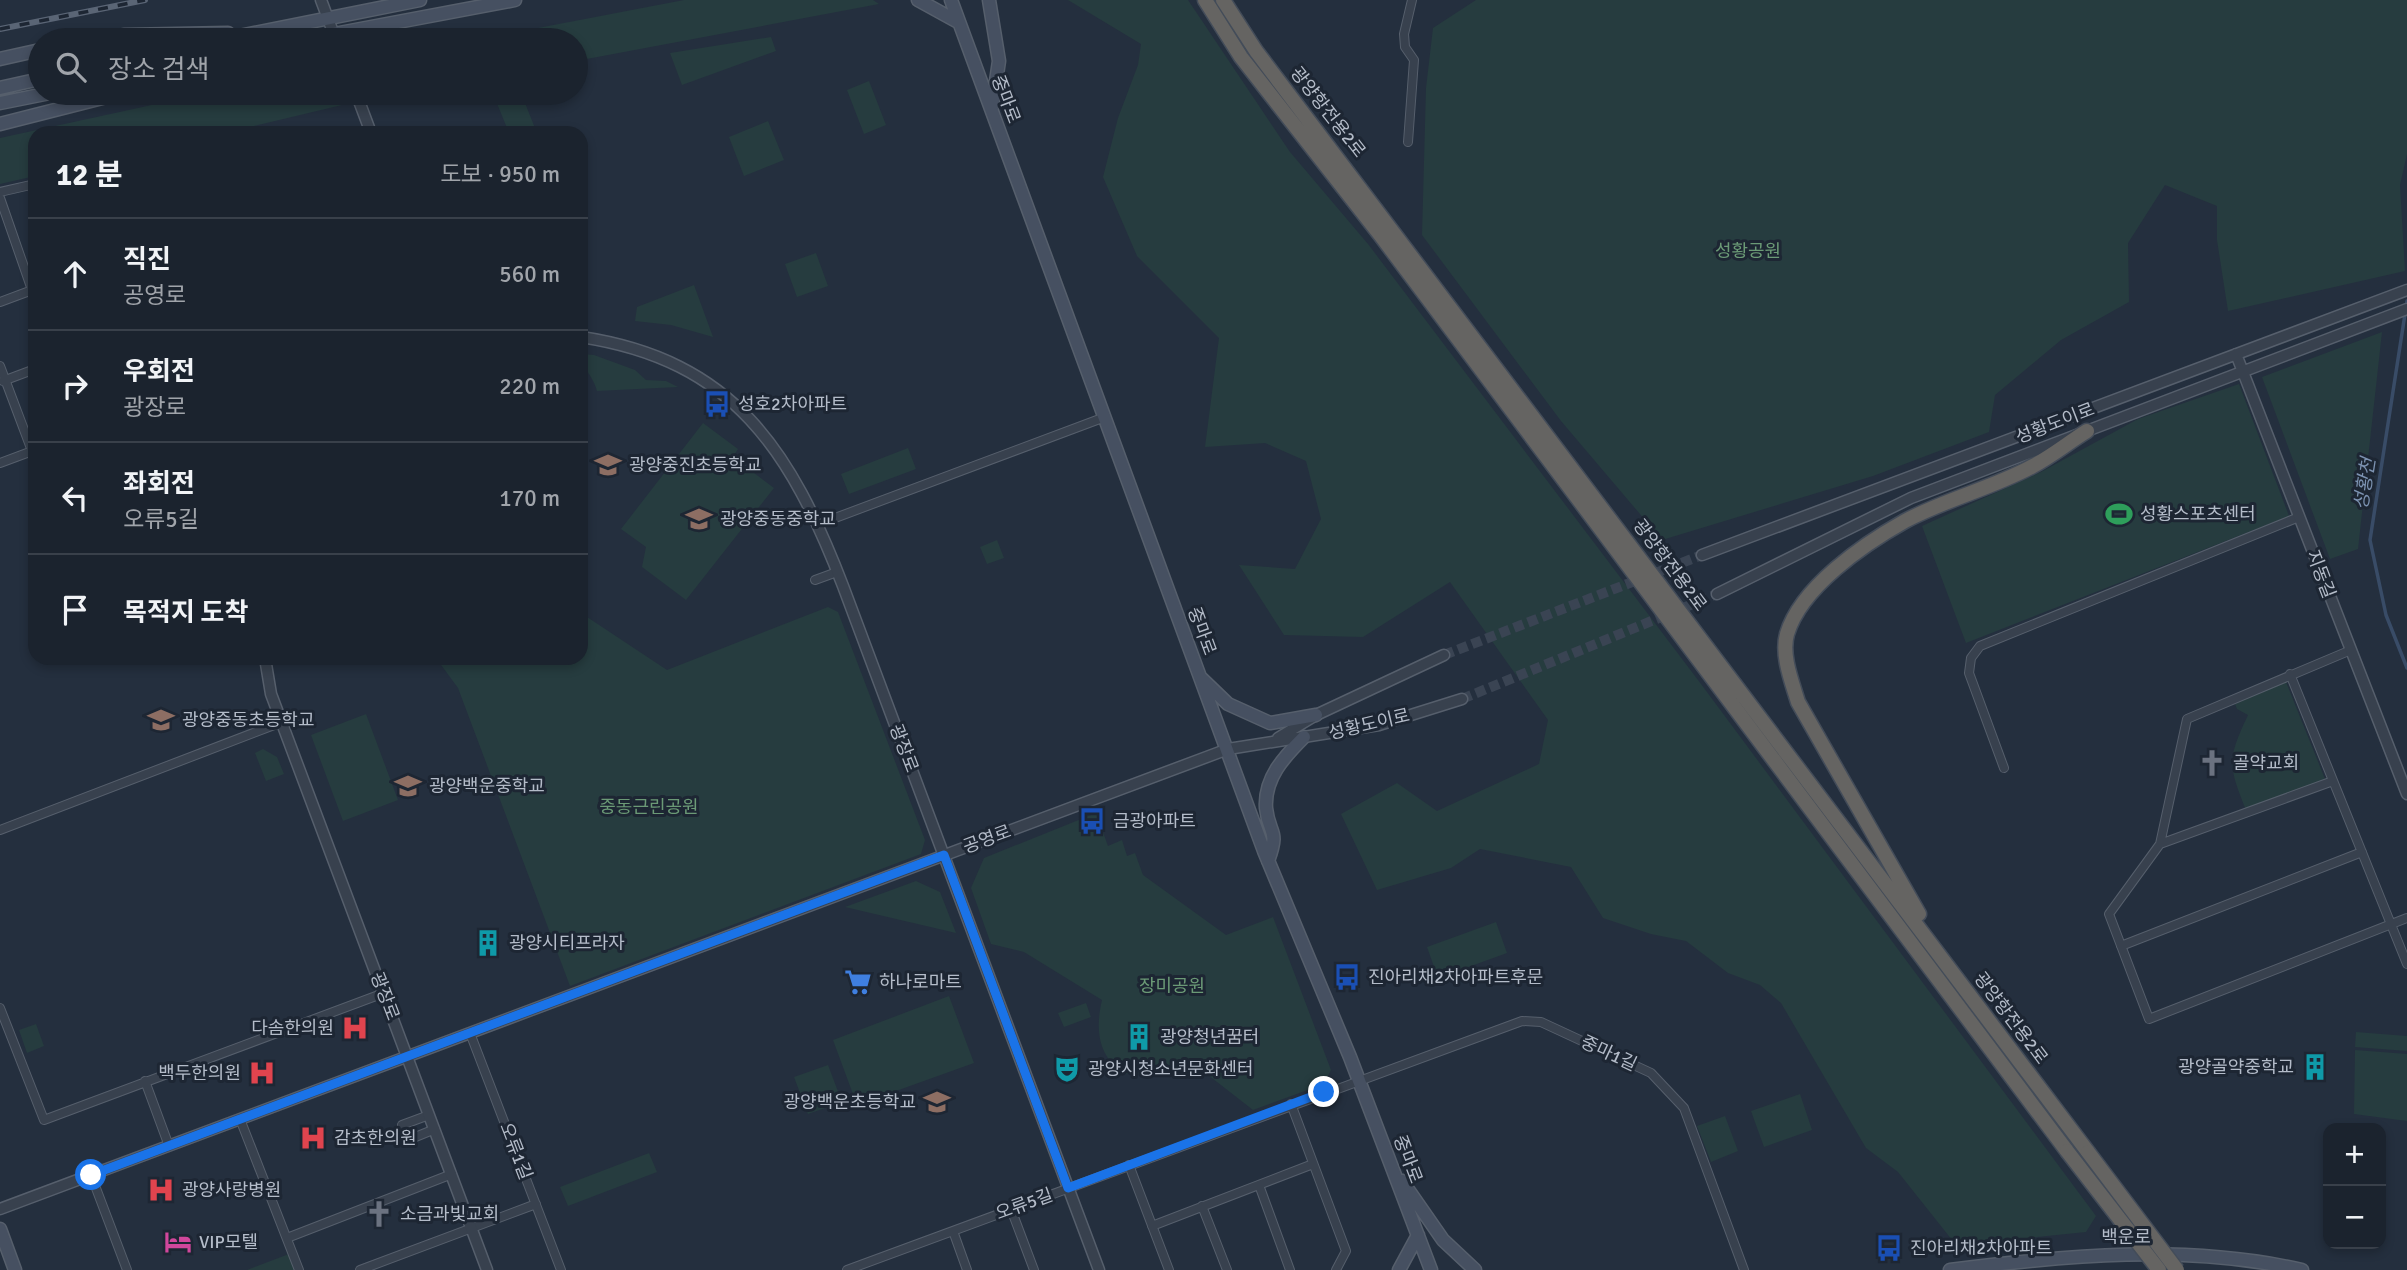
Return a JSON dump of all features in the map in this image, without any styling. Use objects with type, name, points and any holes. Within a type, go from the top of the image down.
[{"type":"highway","name":"광양항전용2로","points":[[1205,0],[1257,77],[1398,258],[2159,1270]]},
{"type":"highway","name":"광양항전용2로","points":[[1223,0],[1256,51],[2177,1270]]},
{"type":"highway","points":[[1949,967],[1798,702],[1788,669],[1787,635],[1805,598],[1831,572],[1905,521],[2033,466],[2087,431]]},
{"type":"main road","points":[[278,28],[420,0]]},
{"type":"main road","points":[[379,28],[515,0]]},
{"type":"main road","points":[[918,0],[958,22]]},
{"type":"main road","name":"중마로","points":[[951,0],[1268,861],[1359,1079],[1431,1270]]},
{"type":"main road","points":[[989,0],[999,61],[992,108]]},
{"type":"main road","points":[[0,59],[28,53]]},
{"type":"main road","points":[[0,88],[28,82]]},
{"type":"main road","points":[[0,103],[28,97]]},
{"type":"main road","points":[[0,124],[75,105]]},
{"type":"main road","points":[[1200,678],[1228,704],[1270,723],[1316,715]]},
{"type":"main road","points":[[1268,861],[1276,839],[1266,807],[1271,776],[1304,737]]},
{"type":"main road","points":[[1392,1166],[1443,1240],[1475,1270]]},
{"type":"main road","points":[[0,1229],[15,1270]]},
{"type":"main road","points":[[1399,1270],[1418,1235]]},
{"type":"main road","name":"백운로","points":[[1950,1270],[2044,1258],[2126,1253],[2302,1270]]},
{"type":"street","points":[[321,0],[331,28]]},
{"type":"street","points":[[1408,142],[1414,60],[1405,47],[1404,34],[1412,0]]},
{"type":"street","points":[[360,105],[368,126]]},
{"type":"street","points":[[0,192],[28,186]]},
{"type":"street","points":[[0,198],[28,273]]},
{"type":"street","name":"성황도이로","points":[[1702,555],[2407,290]]},
{"type":"street","points":[[0,302],[28,291]]},
{"type":"street","name":"성황도이로","points":[[1717,594],[1911,498],[2407,309]]},
{"type":"street","name":"광장로","points":[[588,338],[615,342],[656,355],[695,375],[734,404],[771,441],[819,524],[1099,1270]]},
{"type":"street","name":"지동길","points":[[2236,354],[2240,372],[2407,794]]},
{"type":"street","points":[[0,366],[3,381],[28,439]]},
{"type":"street","points":[[3,381],[28,372]]},
{"type":"street","points":[[819,524],[1105,417]]},
{"type":"street","points":[[0,463],[28,453]]},
{"type":"street","points":[[2004,768],[1969,673],[1971,658],[1980,646],[2299,517]]},
{"type":"street","points":[[815,580],[837,572]]},
{"type":"street","points":[[2351,650],[2187,719],[2160,844],[2109,914],[2149,1019],[2407,918]]},
{"type":"street","name":"성황도이로","points":[[1275,739],[1316,715],[1444,655]]},
{"type":"street","name":"광장로","points":[[266,665],[271,694],[487,1270]]},
{"type":"street","points":[[2290,674],[2407,964]]},
{"type":"street","name":"성황도이로","points":[[1228,749],[1275,739],[1379,725],[1462,699]]},
{"type":"street","points":[[0,830],[282,722]]},
{"type":"street","name":"공영로","points":[[0,1209],[1228,749]]},
{"type":"street","points":[[2160,844],[2333,781]]},
{"type":"street","points":[[2121,946],[2362,852]]},
{"type":"street","points":[[0,1008],[44,1120],[384,993]]},
{"type":"street","name":"중마1길","points":[[1359,1079],[1522,1021],[1541,1022],[1651,1073],[1684,1108],[1744,1270]]},
{"type":"street","name":"오류1길","points":[[470,1033],[561,1270]]},
{"type":"street","name":"오류5길","points":[[847,1270],[1359,1079]]},
{"type":"street","points":[[145,1081],[169,1146]]},
{"type":"street","points":[[1292,1104],[1346,1251],[1336,1270]]},
{"type":"street","points":[[402,1125],[429,1115]]},
{"type":"street","points":[[240,1119],[299,1270]]},
{"type":"street","points":[[408,1140],[435,1129]]},
{"type":"street","points":[[1153,1226],[1313,1164]]},
{"type":"street","points":[[1129,1165],[1169,1270]]},
{"type":"street","points":[[287,1238],[452,1174]]},
{"type":"street","points":[[91,1175],[127,1270]]},
{"type":"street","points":[[1259,1185],[1290,1270]]},
{"type":"street","points":[[360,1270],[536,1204]]},
{"type":"street","points":[[1202,1206],[1227,1270]]},
{"type":"street","points":[[1011,1209],[1034,1270]]},
{"type":"street","points":[[953,1231],[967,1270]]},
{"type":"green space","points":[[684,0],[873,0],[879,4],[588,59],[588,28],[538,28]]},
{"type":"green space","points":[[1068,0],[1188,0],[1290,152],[1368,244],[1701,684],[2096,1216],[2086,1232],[1956,1245],[1898,1172],[1866,1148],[1781,1003],[1760,985],[1728,973],[1686,941],[1651,934],[1603,918],[1571,867],[1480,849],[1451,868],[1377,890],[1341,814],[1397,783],[1437,811],[1539,764],[1548,720],[1450,582],[1363,637],[1284,635],[1239,565],[1295,569],[1321,519],[1306,461],[1265,443],[1205,447],[1219,338],[1137,256],[1103,177],[1118,118],[1138,65],[1141,44]]},
{"type":"green space","name":"성황공원","points":[[1476,0],[2407,0],[2407,154],[2400,185],[2405,271],[2228,311],[2217,240],[2217,206],[2165,185],[2128,243],[2129,302],[2061,340],[1995,395],[1989,432],[1873,476],[1662,540],[1561,421],[1422,235],[1426,88],[1433,28]]},
{"type":"green space","points":[[771,37],[776,51],[682,85],[670,53]]},
{"type":"green space","points":[[869,81],[886,125],[864,134],[847,90]]},
{"type":"green space","points":[[152,105],[342,105],[254,126],[55,126]]},
{"type":"green space","points":[[498,105],[526,105],[534,126],[506,126]]},
{"type":"green space","points":[[768,121],[784,160],[744,176],[729,137]]},
{"type":"green space","points":[[28,132],[28,178],[0,184],[0,138]]},
{"type":"green space","points":[[816,253],[828,286],[797,297],[785,264]]},
{"type":"green space","points":[[694,285],[713,337],[671,325],[635,321],[637,307]]},
{"type":"green space","points":[[2382,332],[2358,549],[2330,559],[2262,377]]},
{"type":"green space","points":[[588,355],[635,370],[646,380],[666,381],[678,387],[597,391],[588,372]]},
{"type":"green space","name":"성황스포츠센터","points":[[2239,384],[2289,516],[1966,643],[1922,526],[2041,472],[2138,419]]},
{"type":"green space","points":[[703,423],[738,449],[733,457],[774,488],[686,600],[642,567],[646,547],[621,529]]},
{"type":"green space","points":[[908,448],[916,469],[849,494],[841,474]]},
{"type":"green space","points":[[997,540],[1004,558],[987,564],[980,547]]},
{"type":"green space","name":"중동근린공원","points":[[828,607],[838,612],[925,840],[921,854],[570,986],[458,688],[441,665],[588,665],[588,618],[667,670]]},
{"type":"green space","points":[[2286,682],[2325,779],[2246,810],[2232,762],[2236,743],[2248,715],[2237,709],[2235,704]]},
{"type":"green space","points":[[366,714],[398,800],[343,821],[311,735]]},
{"type":"green space","points":[[263,749],[277,757],[284,774],[266,781],[255,753]]},
{"type":"green space","name":"장미공원","points":[[1096,813],[1108,846],[1122,840],[1127,856],[1135,853],[1143,875],[1226,935],[1273,917],[1331,1070],[1324,1084],[1253,1110],[1185,1057],[1156,1074],[1124,1074],[1109,1059],[1101,1042],[1099,1022],[1102,1000],[1024,952],[991,944],[971,888],[984,858]]},
{"type":"green space","points":[[916,881],[940,892],[956,933],[845,907]]},
{"type":"green space","points":[[1496,922],[1507,953],[1438,978],[1427,947]]},
{"type":"green space","points":[[949,996],[974,1063],[857,1105],[833,1040]]},
{"type":"green space","points":[[1086,1003],[1091,1017],[1064,1027],[1058,1013]]},
{"type":"green space","points":[[36,1024],[44,1046],[27,1053],[19,1030]]},
{"type":"green space","points":[[2356,1032],[2407,1036],[2407,1051],[2355,1047]]},
{"type":"green space","points":[[2355,1050],[2407,1054],[2407,1121],[2354,1114]]},
{"type":"green space","points":[[828,1065],[842,1102],[808,1114],[794,1077]]},
{"type":"green space","points":[[1800,1094],[1812,1130],[1764,1147],[1751,1111]]},
{"type":"green space","points":[[1725,1116],[1738,1151],[1711,1162],[1697,1126]]},
{"type":"green space","points":[[649,1153],[657,1172],[568,1206],[560,1187]]},
{"type":"green space","points":[[289,1254],[295,1270],[247,1270]]},
{"type":"waterway","name":"성황천","points":[[2407,301],[2370,540],[2386,615],[2407,668]]},
{"type":"tunnel","points":[[1444,655],[1702,555]]},
{"type":"tunnel","points":[[1462,699],[1717,594]]},
{"type":"railway","points":[[0,29],[145,0]]},
{"type":"place","name":"성호2차아파트","points":[[717,404]]},
{"type":"place","name":"광양중진초등학교","points":[[608,465]]},
{"type":"place","name":"성황스포츠센터","points":[[2119,514]]},
{"type":"place","name":"광양중동중학교","points":[[699,519]]},
{"type":"place","name":"광양중동초등학교","points":[[161,720]]},
{"type":"place","name":"골약교회","points":[[2212,763]]},
{"type":"place","name":"광양백운중학교","points":[[408,786]]},
{"type":"place","name":"금광아파트","points":[[1092,821]]},
{"type":"place","name":"광양시티프라자","points":[[488,943]]},
{"type":"place","name":"진아리채2차아파트후문","points":[[1347,977]]},
{"type":"place","name":"하나로마트","points":[[858,982]]},
{"type":"place","name":"다솜한의원","points":[[355,1028]]},
{"type":"place","name":"광양청년꿈터","points":[[1139,1037]]},
{"type":"place","name":"광양골약중학교","points":[[2315,1067]]},
{"type":"place","name":"광양시청소년문화센터","points":[[1067,1069]]},
{"type":"place","name":"백두한의원","points":[[262,1073]]},
{"type":"place","name":"광양백운초등학교","points":[[937,1102]]},
{"type":"place","name":"감초한의원","points":[[313,1138]]},
{"type":"place","name":"광양사랑병원","points":[[161,1190]]},
{"type":"place","name":"소금과빛교회","points":[[379,1214]]},
{"type":"place","name":"VIP모텔","points":[[178,1242]]},
{"type":"place","name":"진아리채2차아파트","points":[[1889,1248]]},
{"type":"route","points":[[91,1175],[944,855],[1068,1188],[1324,1092]]}]
